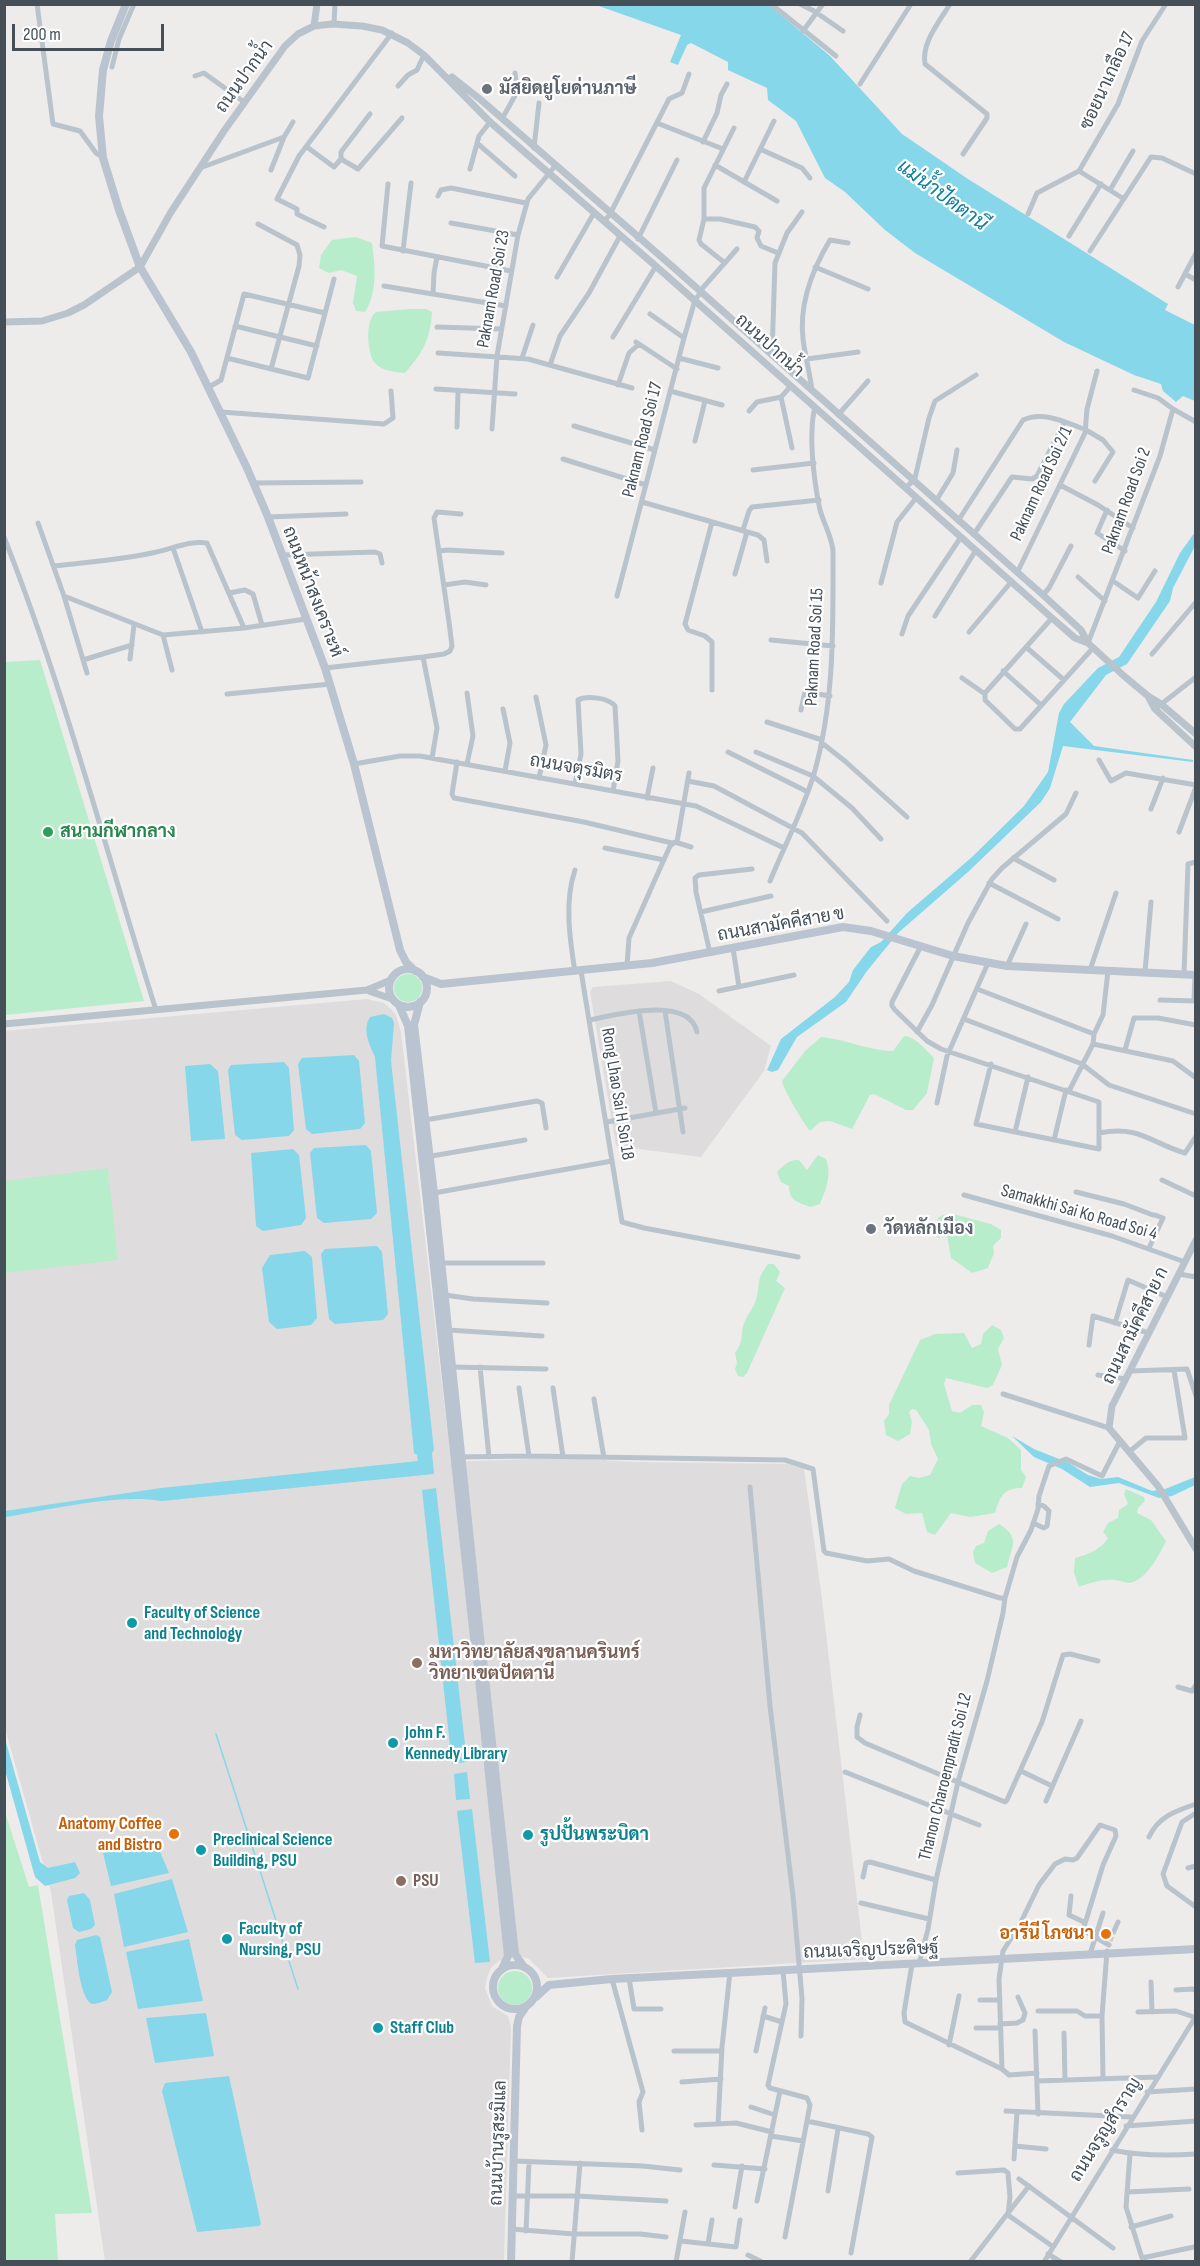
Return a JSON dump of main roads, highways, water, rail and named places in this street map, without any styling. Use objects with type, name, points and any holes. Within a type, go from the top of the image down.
[{"type":"main road","name":"ถนนหน้าสงเคราะห์","points":[[126,4],[111,41],[103,70],[99,116],[103,158],[140,267],[209,387],[268,517],[331,684],[354,764],[400,950],[406,962],[415,971]]},
{"type":"main road","name":"ถนนสามัคคีสาย ข","points":[[423,977],[441,984],[578,972],[710,953],[843,927],[859,928],[882,934],[953,956],[1007,966],[1195,975]]},
{"type":"main road","name":"ถนนหน้าสงเคราะห์","points":[[393,977],[400,950]]},
{"type":"main road","points":[[458,1457],[445,1295],[438,1264],[434,1193],[426,1157],[425,1120],[414,1025],[426,988],[423,977],[415,971],[405,970],[393,977],[389,990],[408,1026],[438,1264],[508,1956],[497,1974],[493,1987],[495,1998],[514,2018],[517,2026]]},
{"type":"main road","points":[[396,1002],[410,1007],[441,984]]},
{"type":"main road","points":[[478,1648],[515,1954],[524,1966],[549,1985],[525,2008],[515,2010],[506,2008]]},
{"type":"main road","name":"ถนนเจริญประดิษฐ์","points":[[549,1985],[730,1972],[1196,1949]]},
{"type":"main road","points":[[502,1969],[509,1966],[524,1966]]},
{"type":"main road","points":[[535,1976],[538,1986],[536,1996]]},
{"type":"main road","name":"ถนนบ้านรูสะมิแล","points":[[510,2262],[517,2026],[519,2017],[525,2008]]},
{"type":"water","name":"แม่น้ำปัตตานี","points":[[596,5],[769,5],[830,56],[902,134],[968,179],[1168,304],[1165,310],[1195,325],[1195,401],[1183,396],[1176,402],[1163,391],[1161,384],[1134,375],[1064,342],[915,253],[885,230],[845,192],[825,178],[796,121],[768,100],[767,88],[728,70],[728,62],[691,43],[687,45],[678,65],[670,62],[681,35]]},
{"type":"water","points":[[1195,532],[1195,546],[1173,588],[1170,601],[1127,664],[1106,675],[1070,722],[1094,746],[1193,760],[1193,762],[1063,746],[1050,788],[1041,802],[968,872],[898,933],[867,971],[846,1002],[797,1037],[778,1070],[772,1072],[767,1070],[781,1039],[835,997],[849,982],[853,970],[871,947],[881,942],[907,913],[972,857],[1024,806],[1048,772],[1059,713],[1064,704],[1098,668],[1119,657],[1156,602],[1180,553]]},
{"type":"water","points":[[384,1014],[392,1018],[394,1023],[391,1061],[434,1450],[432,1453],[434,1474],[162,1501],[125,1499],[105,1501],[5,1517],[5,1511],[161,1488],[418,1461],[414,1453],[375,1057],[366,1032],[370,1017]]},
{"type":"water","points":[[354,1055],[359,1061],[365,1123],[360,1129],[312,1134],[306,1129],[298,1064],[302,1058]]},
{"type":"water","points":[[284,1062],[289,1068],[294,1130],[289,1136],[242,1140],[235,1135],[228,1070],[231,1065]]},
{"type":"water","points":[[210,1064],[218,1071],[225,1139],[191,1141],[185,1066]]},
{"type":"water","points":[[366,1145],[371,1151],[377,1213],[371,1219],[324,1223],[317,1218],[310,1153],[314,1148]]},
{"type":"water","points":[[293,1149],[299,1155],[306,1218],[301,1225],[263,1231],[256,1226],[251,1153]]},
{"type":"water","points":[[377,1246],[382,1252],[388,1314],[383,1320],[335,1324],[329,1319],[321,1254],[325,1249]]},
{"type":"water","points":[[305,1251],[312,1257],[317,1318],[311,1325],[277,1329],[269,1322],[262,1268],[270,1255]]},
{"type":"water","points":[[1012,1436],[1034,1449],[1101,1479],[1118,1477],[1152,1491],[1165,1489],[1195,1477],[1195,1485],[1172,1496],[1159,1498],[1119,1483],[1090,1487],[1062,1469],[1034,1457]]},
{"type":"water","points":[[436,1488],[467,1762],[452,1764],[422,1490]]},
{"type":"water","points":[[4,1735],[40,1862],[48,1868],[75,1862],[80,1873],[75,1878],[45,1886],[35,1877],[5,1770]]},
{"type":"water","points":[[467,1772],[470,1799],[456,1800],[454,1774]]},
{"type":"water","points":[[472,1809],[490,1962],[475,1963],[457,1811]]},
{"type":"water","points":[[156,1842],[169,1873],[111,1886],[103,1853]]},
{"type":"water","points":[[172,1879],[188,1932],[124,1947],[114,1894]]},
{"type":"water","points":[[84,1893],[90,1900],[95,1925],[91,1929],[79,1932],[73,1928],[67,1900],[69,1896]]},
{"type":"water","points":[[96,1935],[100,1937],[112,1992],[107,2000],[93,2004],[85,1995],[82,1987],[75,1945],[77,1940]]},
{"type":"water","points":[[189,1939],[203,2001],[138,2009],[126,1952]]},
{"type":"water","points":[[206,2013],[214,2056],[155,2063],[146,2018]]},
{"type":"water","points":[[229,2076],[261,2224],[197,2232],[162,2091],[165,2083]]},
{"type":"waterway","points":[[216,1734],[298,1989]]},
{"type":"tunnel","points":[[1110,1941],[1114,1931]]},
{"type":"place","name":"มัสยิดยูโยด่านภาษี","points":[[487,89]]},
{"type":"place","name":"สนามกีฬากลาง","points":[[48,832]]},
{"type":"place","name":"วัดหลักเมือง","points":[[871,1229]]},
{"type":"place","name":"Faculty of Science and Technology","points":[[132,1623]]},
{"type":"place","name":"มหาวิทยาลัยสงขลานครินทร์ วิทยาเขตปัตตานี","points":[[417,1663]]},
{"type":"place","name":"John F. Kennedy Library","points":[[393,1743]]},
{"type":"place","name":"Anatomy Coffee and Bistro","points":[[174,1834]]},
{"type":"place","name":"รูปปั้นพระบิดา","points":[[528,1835]]},
{"type":"place","name":"Preclinical Science Building, PSU","points":[[201,1850]]},
{"type":"place","name":"PSU","points":[[401,1881]]},
{"type":"place","name":"อารีนี โภชนา","points":[[1106,1934]]},
{"type":"place","name":"Faculty of Nursing, PSU","points":[[227,1939]]},
{"type":"place","name":"Staff Club","points":[[378,2028]]}]
